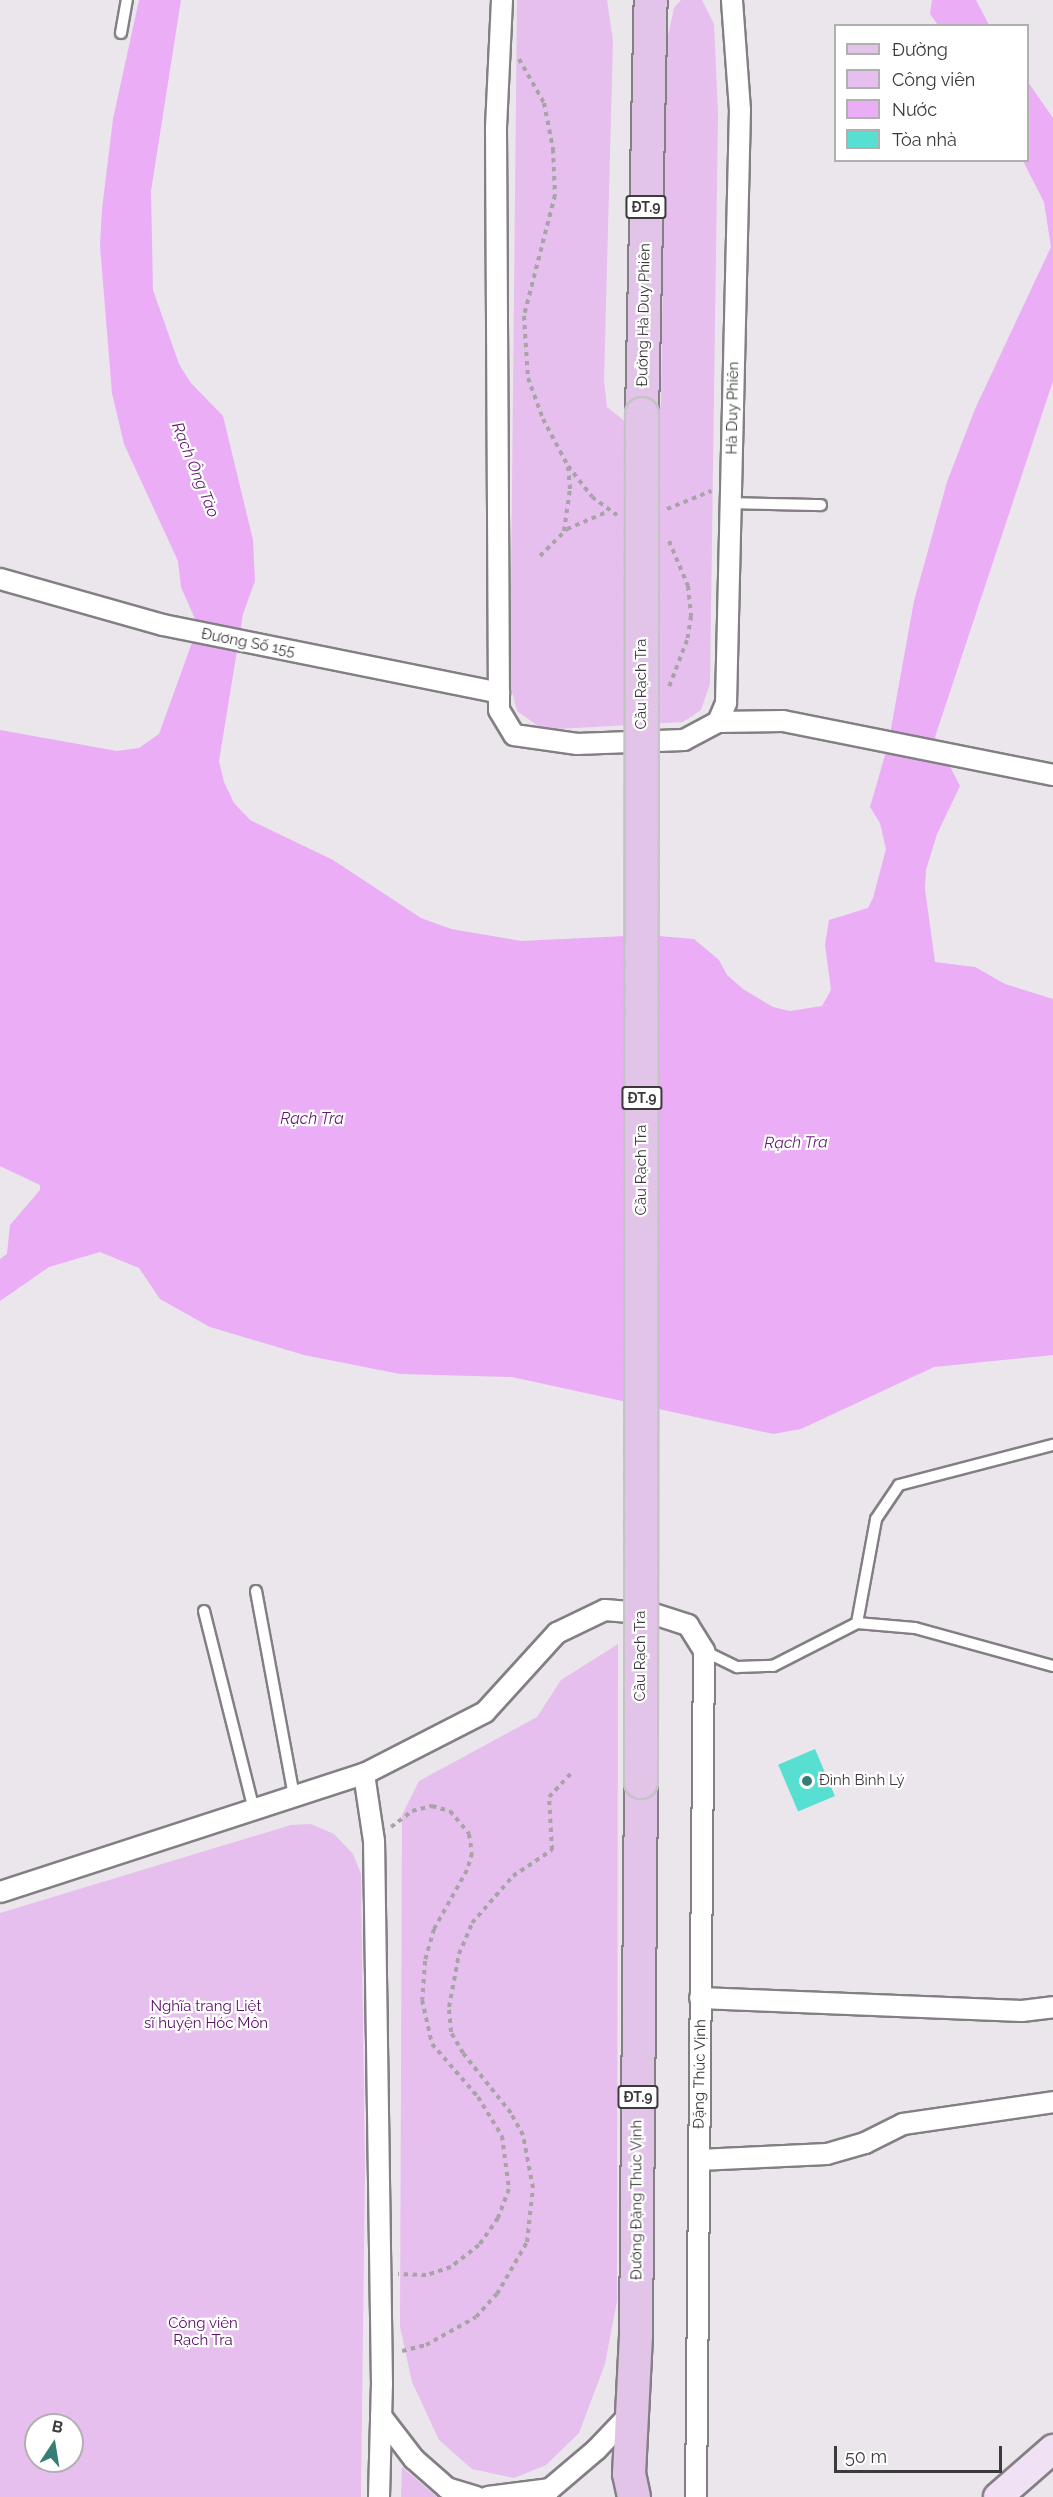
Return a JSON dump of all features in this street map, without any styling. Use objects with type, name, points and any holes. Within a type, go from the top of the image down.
[{"type":"main road","name":"Đường Hà Duy Phiên","points":[[642,414],[651,0]]},
{"type":"main road","name":"Cầu Rạch Tra","points":[[641,1782],[642,414]]},
{"type":"main road","name":"Đường Đặng Thúc Vịnh","points":[[626,2489],[633,2411],[641,1782]]},
{"type":"street","points":[[502,0],[496,129],[499,693],[504,723],[514,735],[577,744],[684,740],[718,722],[783,721],[976,762],[1053,775]]},
{"type":"street","points":[[636,0],[650,47]]},
{"type":"street","points":[[650,47],[661,0]]},
{"type":"street","name":"Hà Duy Phiên","points":[[718,722],[726,703],[740,110],[732,0]]},
{"type":"street","name":"Đương Số 155","points":[[0,579],[189,631],[499,693]]},
{"type":"street","points":[[0,1892],[364,1774],[485,1712],[557,1633],[605,1610],[654,1614],[688,1625],[704,1651]]},
{"type":"street","name":"Đặng Thúc Vịnh","points":[[696,2497],[704,1651]]},
{"type":"street","points":[[364,1774],[374,1841],[381,2354],[379,2497]]},
{"type":"street","points":[[700,1998],[1022,2011],[1053,2007]]},
{"type":"street","points":[[699,2160],[827,2154],[865,2143],[903,2124],[1053,2102]]},
{"type":"street","points":[[488,2497],[550,2489],[596,2450],[633,2411]]},
{"type":"street","points":[[381,2416],[414,2459],[447,2488],[477,2497]]},
{"type":"street","points":[[998,2497],[1053,2449]]},
{"type":"lane","points":[[121,33],[127,0]]},
{"type":"lane","points":[[731,493],[821,505]]},
{"type":"lane","points":[[857,1623],[876,1519],[899,1485],[1053,1445]]},
{"type":"lane","points":[[256,1592],[294,1797]]},
{"type":"lane","points":[[204,1611],[254,1810]]},
{"type":"lane","points":[[704,1651],[737,1667],[773,1666],[857,1623],[915,1628],[1053,1666]]},
{"type":"path","points":[[499,32],[533,77],[544,103],[553,149],[555,195],[524,316],[523,346],[528,378],[543,419],[568,466],[607,512],[626,519]]},
{"type":"path","points":[[564,533],[570,489],[568,466]]},
{"type":"path","points":[[664,510],[731,493]]},
{"type":"path","points":[[540,556],[580,520],[607,512]]},
{"type":"path","points":[[662,533],[675,547],[688,586],[691,616],[687,640],[663,697]]},
{"type":"path","points":[[381,2354],[426,2345],[476,2317],[497,2294],[527,2242],[533,2188],[523,2135],[511,2113],[463,2053],[452,2032],[449,2007],[459,1954],[472,1923],[513,1875],[552,1850],[549,1797],[571,1773]]},
{"type":"path","points":[[374,1841],[412,1811],[432,1806],[450,1811],[469,1834],[472,1853],[468,1870],[434,1929],[422,2000],[432,2044],[478,2097],[502,2136],[509,2189],[498,2218],[479,2245],[451,2267],[426,2275],[395,2274],[379,2268]]},
{"type":"green space","points":[[517,0],[607,0],[613,41],[604,380],[607,407],[631,426],[656,420],[661,405],[666,45],[674,8],[681,0],[702,0],[714,24],[718,112],[710,684],[701,710],[683,722],[557,729],[538,726],[517,711],[510,684]]},
{"type":"green space","points":[[618,1644],[617,2301],[605,2364],[579,2433],[546,2465],[514,2478],[472,2469],[439,2440],[412,2382],[400,2327],[402,1815],[419,1781],[537,1717],[561,1680]]},
{"type":"green space","points":[[311,1824],[334,1834],[353,1854],[361,1874],[365,2169],[361,2497],[0,2497],[0,1913],[291,1825]]},
{"type":"green space","points":[[402,2467],[437,2497],[401,2497]]},
{"type":"water","name":"Rạch Tra","points":[[139,0],[181,0],[151,191],[153,290],[179,364],[190,382],[223,416],[253,540],[255,581],[243,614],[219,761],[224,782],[234,803],[250,820],[333,860],[421,918],[451,929],[521,941],[647,935],[694,939],[719,960],[727,975],[743,989],[773,1007],[790,1011],[822,1006],[831,990],[825,945],[829,920],[868,908],[873,898],[886,849],[880,823],[870,807],[888,745],[914,601],[947,482],[975,409],[1051,247],[1044,202],[1024,162],[1029,162],[1029,83],[1053,118],[1053,381],[935,737],[960,786],[937,834],[926,870],[925,889],[935,962],[975,967],[1005,984],[1053,999],[1053,1355],[934,1367],[801,1429],[773,1434],[512,1377],[400,1374],[304,1355],[210,1327],[160,1299],[139,1268],[100,1252],[49,1267],[0,1301],[0,1259],[7,1254],[10,1225],[40,1190],[40,1185],[0,1166],[0,730],[117,751],[139,748],[159,734],[198,626],[181,587],[178,561],[124,444],[112,393],[100,246],[113,119]]},
{"type":"water","points":[[932,0],[976,0],[988,24],[937,24],[930,14]]},
{"type":"building","name":"Đình Bình Lý","points":[[815,1749],[835,1796],[798,1812],[778,1765]]},
{"type":"place","name":"Đình Bình Lý","points":[[807,1781]]},
{"type":"water label","name":"Rạch Ông Tào","points":[[195,470]]},
{"type":"park label","name":"Nghĩa trang Liệt sĩ huyện Hóc Môn","points":[[206,2014]]},
{"type":"park label","name":"Công viên Rạch Tra","points":[[203,2332]]}]
